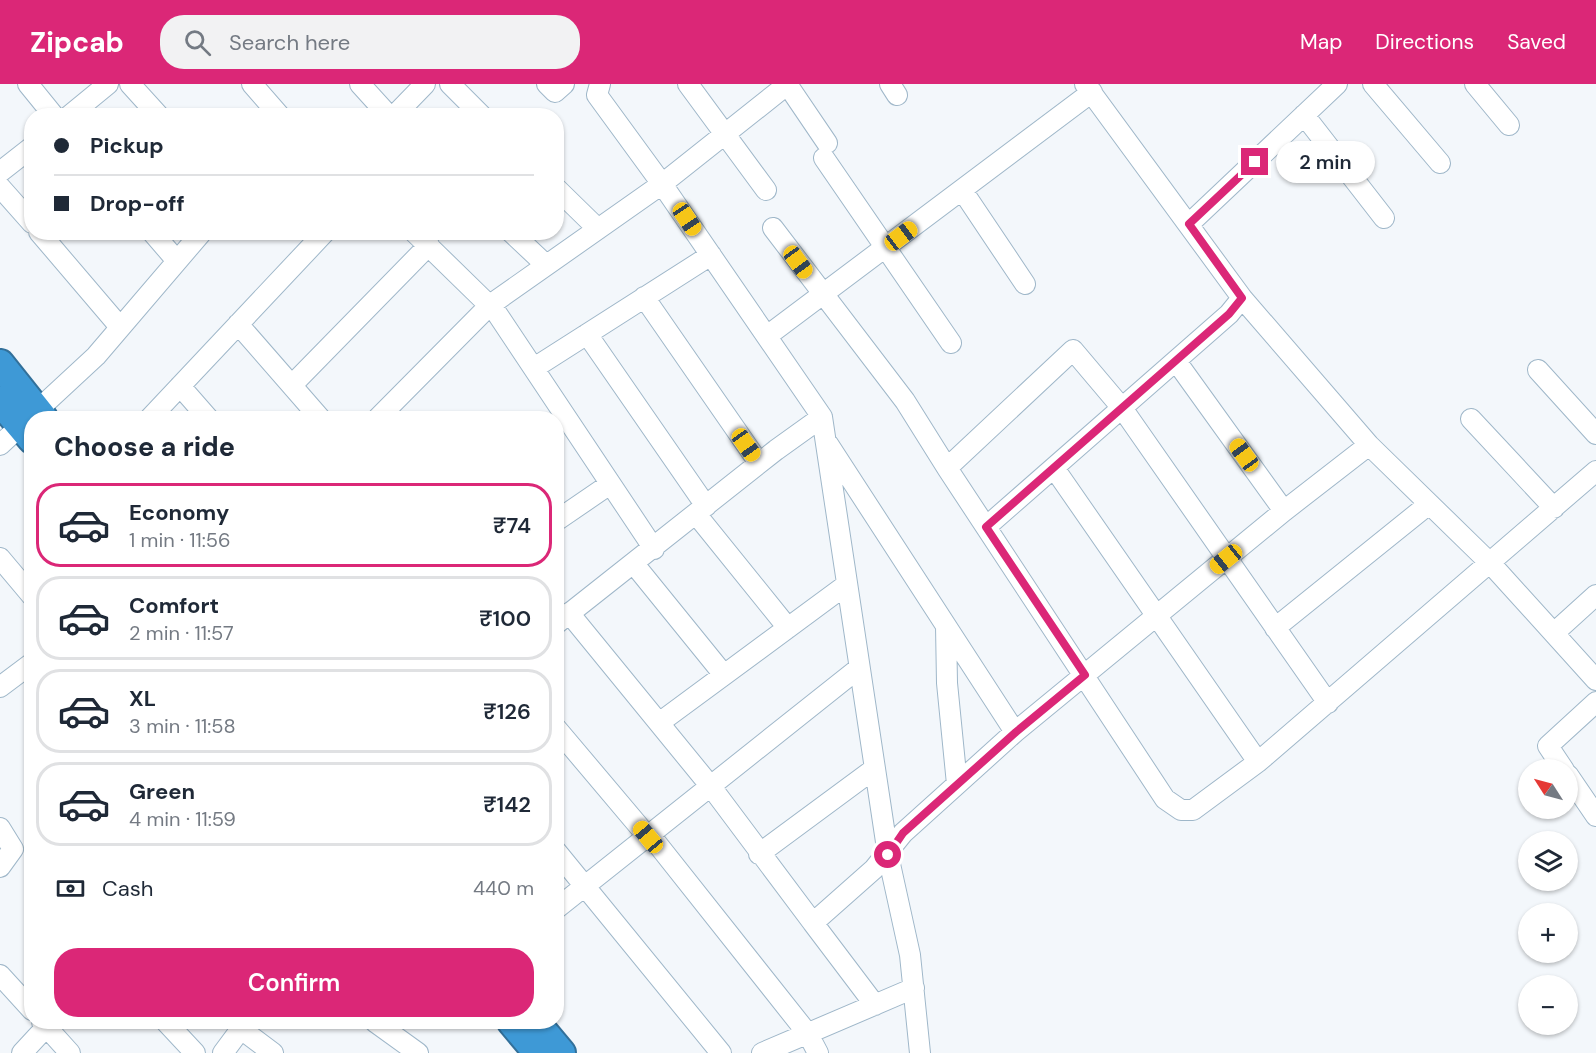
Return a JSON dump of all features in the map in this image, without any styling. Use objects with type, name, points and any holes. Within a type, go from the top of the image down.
[{"type":"highway","points":[[0,364],[24,421]]},
{"type":"highway","points":[[0,400],[24,425]]},
{"type":"highway","points":[[518,1029],[538,1053]]},
{"type":"highway","points":[[541,1029],[561,1053]]},
{"type":"street","points":[[28,84],[48,108]]},
{"type":"street","points":[[79,108],[108,84]]},
{"type":"street","points":[[130,84],[152,108]]},
{"type":"street","points":[[252,84],[273,108]]},
{"type":"street","points":[[360,84],[382,108]]},
{"type":"street","points":[[402,108],[425,84]]},
{"type":"street","points":[[450,84],[474,108]]},
{"type":"street","points":[[547,84],[555,92],[564,84]]},
{"type":"street","points":[[600,84],[597,95],[662,184],[822,417],[888,855],[910,955],[920,1053]]},
{"type":"street","points":[[688,84],[766,190]]},
{"type":"street","points":[[385,411],[490,305],[662,184],[788,84],[885,248],[951,343]]},
{"type":"street","points":[[1373,84],[1440,164]]},
{"type":"street","points":[[1475,84],[1509,125]]},
{"type":"street","points":[[1189,224],[1332,86]]},
{"type":"street","points":[[767,336],[962,189],[1088,88],[1242,298],[1369,445],[1491,564],[1596,680]]},
{"type":"street","points":[[1304,115],[1384,218]]},
{"type":"street","points":[[0,172],[24,153]]},
{"type":"street","points":[[0,186],[24,214]]},
{"type":"street","points":[[962,189],[1025,284]]},
{"type":"street","points":[[564,196],[598,229]]},
{"type":"street","points":[[773,228],[822,296],[905,401],[1165,799],[1181,810],[1193,810],[1257,762],[1491,564],[1596,471]]},
{"type":"street","points":[[46,240],[120,327]]},
{"type":"street","points":[[159,240],[177,261]]},
{"type":"street","points":[[43,411],[96,356],[195,240]]},
{"type":"street","points":[[157,411],[317,240]]},
{"type":"street","points":[[423,240],[490,305],[534,368],[557,411]]},
{"type":"street","points":[[520,240],[546,265]]},
{"type":"street","points":[[293,384],[429,245]]},
{"type":"street","points":[[534,368],[711,255]]},
{"type":"street","points":[[644,297],[759,463]]},
{"type":"street","points":[[986,527],[1229,314],[1242,298]]},
{"type":"street","points":[[238,324],[315,411]]},
{"type":"street","points":[[587,334],[701,510],[788,628]]},
{"type":"street","points":[[947,468],[1073,350],[1122,408],[1328,703]]},
{"type":"street","points":[[1176,361],[1284,511]]},
{"type":"street","points":[[1538,370],[1596,434]]},
{"type":"street","points":[[180,386],[202,411]]},
{"type":"street","points":[[564,617],[654,549],[759,463],[822,417]]},
{"type":"street","points":[[1471,419],[1554,508]]},
{"type":"street","points":[[564,423],[610,484],[654,549]]},
{"type":"street","points":[[825,439],[1016,732]]},
{"type":"street","points":[[813,923],[888,855],[903,833],[1016,732],[1284,511],[1369,445]]},
{"type":"street","points":[[1054,468],[1257,762]]},
{"type":"street","points":[[564,516],[610,484]]},
{"type":"street","points":[[1275,627],[1429,504]]},
{"type":"street","points":[[0,558],[24,586]]},
{"type":"street","points":[[634,564],[724,675]]},
{"type":"street","points":[[659,723],[846,585]]},
{"type":"street","points":[[1554,633],[1596,596]]},
{"type":"street","points":[[564,619],[659,723],[712,788],[759,854],[875,1005]]},
{"type":"street","points":[[946,625],[947,683],[957,784]]},
{"type":"street","points":[[564,903],[712,788],[859,668]]},
{"type":"street","points":[[0,687],[24,669]]},
{"type":"street","points":[[1557,759],[1548,746],[1596,702]]},
{"type":"street","points":[[564,737],[650,837],[808,1034],[818,1053]]},
{"type":"street","points":[[759,854],[874,769]]},
{"type":"street","points":[[1578,790],[1596,816]]},
{"type":"street","points":[[0,828],[13,849],[0,867]]},
{"type":"street","points":[[564,860],[721,1053]]},
{"type":"street","points":[[0,975],[24,1001]]},
{"type":"street","points":[[762,1053],[914,988]]},
{"type":"street","points":[[22,1053],[40,1029]]},
{"type":"street","points":[[48,1029],[70,1053]]},
{"type":"street","points":[[173,1029],[195,1053]]},
{"type":"street","points":[[223,1053],[240,1029]]},
{"type":"street","points":[[247,1029],[273,1053]]},
{"type":"street","points":[[385,1029],[418,1053]]},
{"type":"route","points":[[888,855],[903,833],[1016,732],[1085,675],[986,527],[1229,314],[1242,298],[1189,224],[1255,162]]}]
